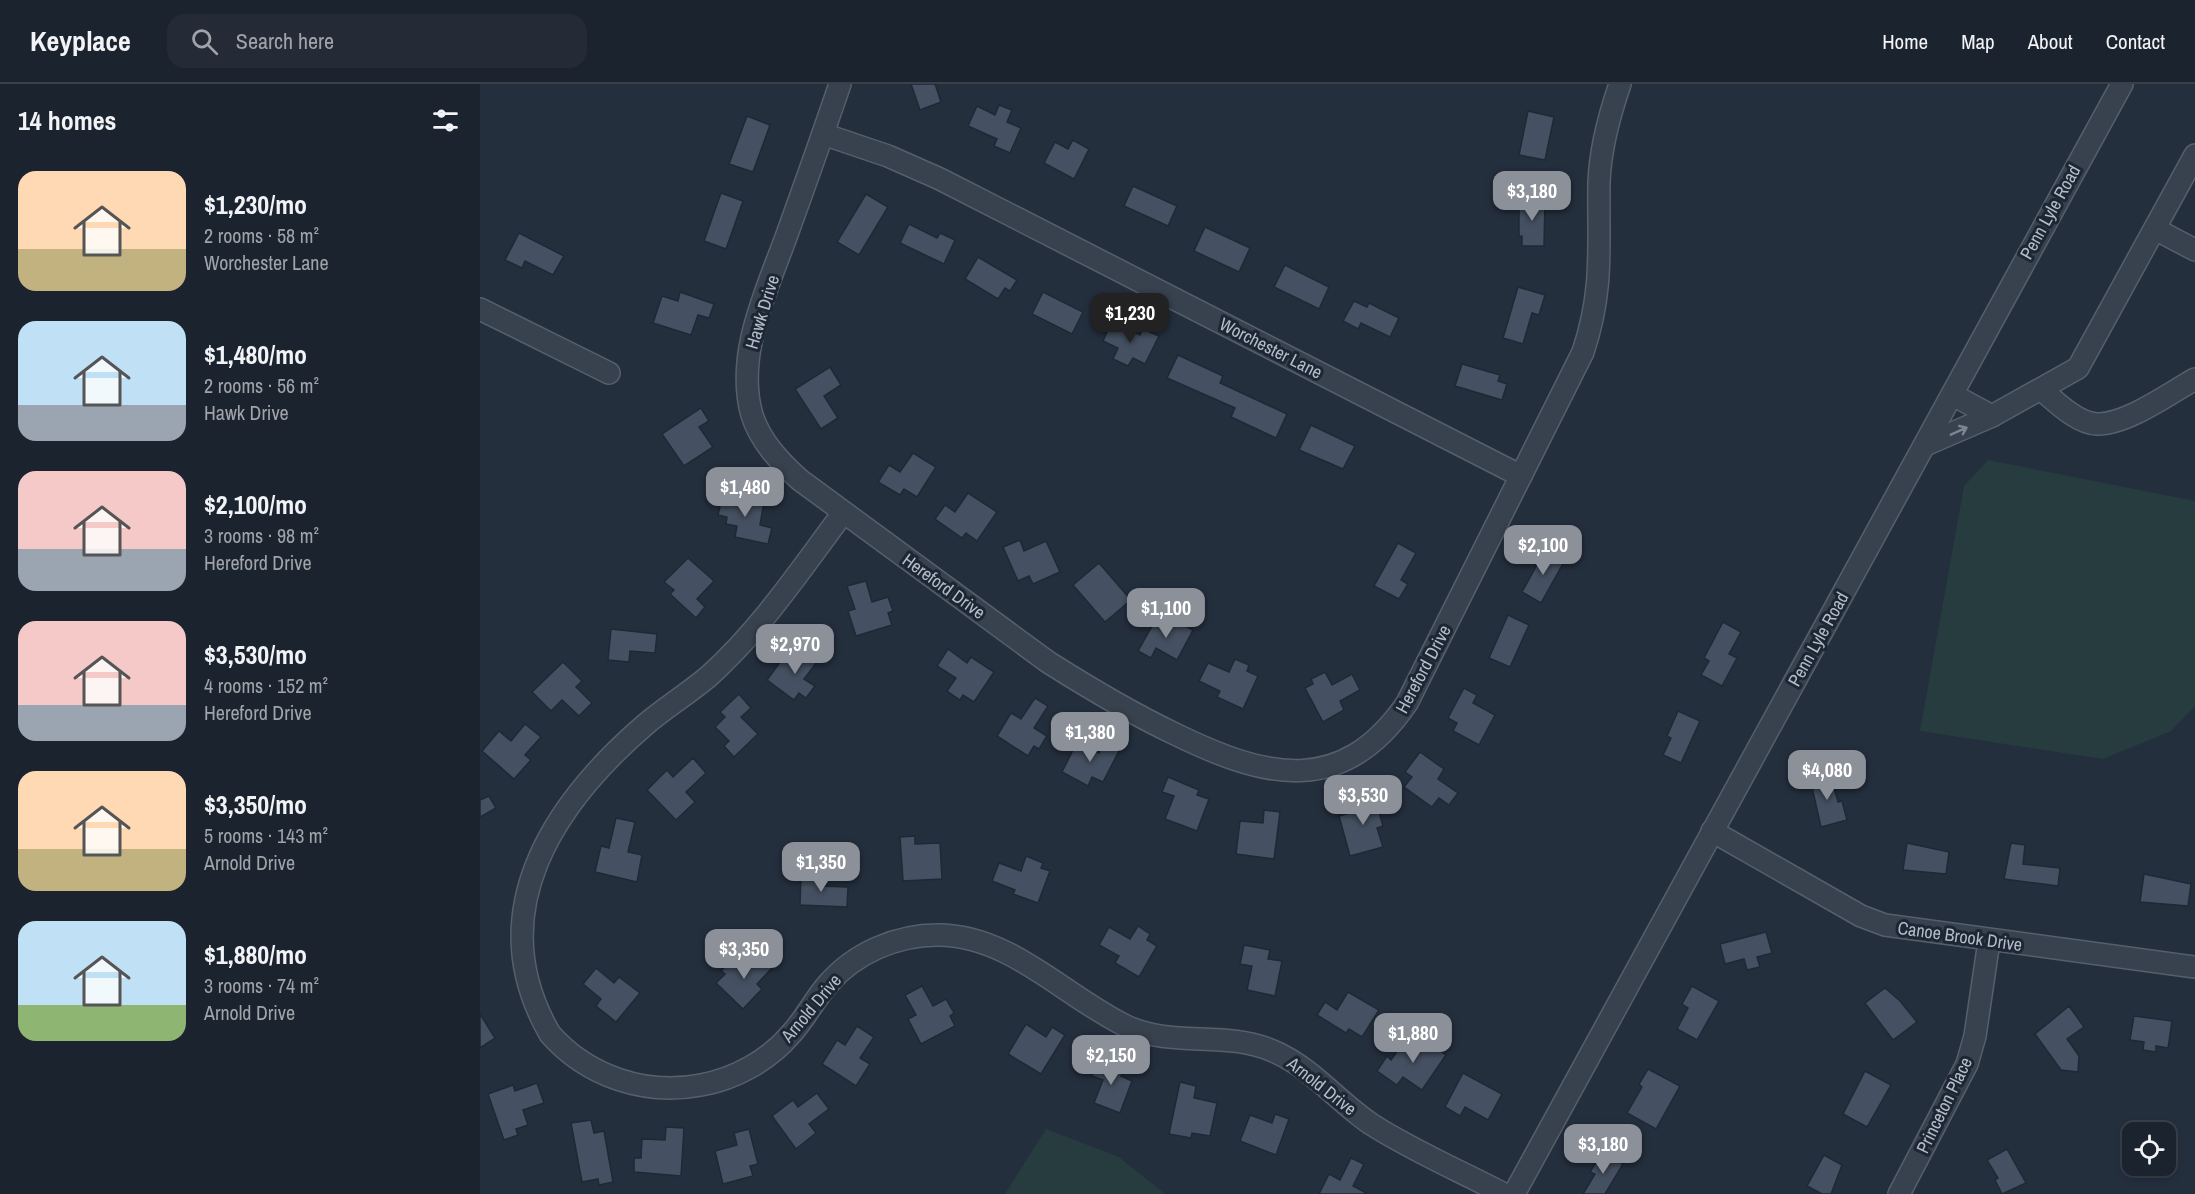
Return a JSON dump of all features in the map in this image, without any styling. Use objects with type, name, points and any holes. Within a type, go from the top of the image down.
[{"type":"street","name":"Hawk Drive","points":[[840,84],[752,336],[748,388],[752,413],[759,433],[772,451],[800,480],[843,513]]},
{"type":"street","name":"Hereford Drive","points":[[843,513],[1048,662],[1091,689],[1205,748],[1245,765],[1290,772],[1314,770],[1344,759],[1378,738],[1395,721],[1407,703],[1583,352],[1593,322],[1599,291],[1602,150],[1620,84]]},
{"type":"street","name":"Penn Lyle Road","points":[[1514,1194],[2122,84]]},
{"type":"street","name":"Worchester Lane","points":[[822,134],[888,156],[940,179],[1521,476]]},
{"type":"street","points":[[1925,445],[1992,416],[2078,368],[2195,155]]},
{"type":"street","points":[[2155,229],[2195,250]]},
{"type":"street","points":[[480,309],[609,373]]},
{"type":"street","points":[[2042,390],[2067,411],[2096,424],[2119,421],[2195,379]]},
{"type":"street","points":[[1953,396],[1992,416]]},
{"type":"street","name":"Arnold Drive","points":[[843,513],[772,610],[737,648],[707,677],[650,720],[609,757],[550,821],[523,859],[513,884],[508,910],[510,958],[528,1005],[558,1043],[579,1061],[622,1082],[660,1088],[705,1085],[751,1067],[772,1053],[792,1034],[828,985],[846,967],[867,953],[887,944],[914,937],[939,935],[967,938],[1008,954],[1124,1025],[1145,1033],[1170,1039],[1223,1039],[1270,1049],[1294,1061],[1370,1123],[1504,1194]]},
{"type":"street","name":"Canoe Brook Drive","points":[[1712,831],[1869,919],[1907,930],[2195,968]]},
{"type":"street","name":"Princeton Place","points":[[1899,1194],[1967,1064],[1976,1036],[1989,941]]},
{"type":"green space","points":[[1988,460],[2195,501],[2195,706],[2171,731],[2103,759],[1920,731],[1964,486]]},
{"type":"green space","points":[[1046,1129],[1119,1157],[1165,1194],[1005,1194]]},
{"type":"building","points":[[911,84],[935,84],[941,102],[920,110]]},
{"type":"building","points":[[999,105],[1012,110],[1007,122],[1021,128],[1010,153],[994,146],[997,139],[968,126],[977,106],[995,115]]},
{"type":"building","points":[[1528,111],[1554,117],[1545,160],[1519,155]]},
{"type":"building","points":[[747,116],[770,125],[753,172],[729,164]]},
{"type":"building","points":[[1073,140],[1089,149],[1074,179],[1044,163],[1055,142],[1068,149]]},
{"type":"building","points":[[1133,186],[1177,206],[1168,226],[1124,206]]},
{"type":"building","points":[[721,193],[743,201],[726,249],[704,241]]},
{"type":"building","points":[[866,194],[888,207],[859,255],[837,242]]},
{"type":"building","points":[[1519,198],[1545,199],[1544,246],[1522,246],[1522,236],[1519,237]]},
{"type":"building","points":[[909,224],[937,238],[940,233],[955,240],[944,264],[900,243]]},
{"type":"building","points":[[1205,227],[1250,248],[1239,272],[1194,251]]},
{"type":"building","points":[[519,233],[564,256],[553,275],[525,261],[522,268],[505,260]]},
{"type":"building","points":[[978,257],[1017,280],[1010,291],[1005,288],[998,299],[965,279]]},
{"type":"building","points":[[1285,265],[1329,287],[1319,309],[1274,287]]},
{"type":"building","points":[[1518,287],[1545,295],[1539,315],[1532,313],[1523,344],[1503,338]]},
{"type":"building","points":[[680,292],[714,304],[709,318],[698,315],[691,335],[653,323],[662,296],[678,301]]},
{"type":"building","points":[[1043,292],[1083,312],[1072,334],[1032,314]]},
{"type":"building","points":[[1354,301],[1367,307],[1369,303],[1399,318],[1390,337],[1361,323],[1358,329],[1343,321]]},
{"type":"building","points":[[1112,321],[1140,335],[1143,329],[1159,336],[1145,364],[1133,358],[1128,366],[1113,359],[1118,348],[1103,341]]},
{"type":"building","points":[[1178,355],[1223,376],[1220,383],[1287,414],[1276,438],[1231,417],[1235,408],[1167,378]]},
{"type":"building","points":[[1462,364],[1500,375],[1498,381],[1507,384],[1502,400],[1455,386]]},
{"type":"building","points":[[830,367],[841,385],[824,396],[838,418],[821,429],[795,389]]},
{"type":"building","points":[[701,408],[709,421],[699,427],[713,447],[684,466],[662,434]]},
{"type":"building","points":[[1311,425],[1355,446],[1343,469],[1299,450]]},
{"type":"building","points":[[913,453],[936,467],[917,497],[904,489],[900,495],[878,482],[889,465],[900,472]]},
{"type":"building","points":[[723,493],[764,502],[760,525],[772,528],[768,544],[735,537],[737,526],[726,524],[727,517],[718,515]]},
{"type":"building","points":[[968,493],[997,512],[977,541],[966,533],[962,538],[935,519],[945,505],[955,512]]},
{"type":"building","points":[[1020,540],[1024,551],[1046,541],[1060,572],[1033,584],[1029,576],[1018,581],[1003,547]]},
{"type":"building","points":[[1398,543],[1416,553],[1401,580],[1408,584],[1399,599],[1374,586]]},
{"type":"building","points":[[1545,550],[1565,560],[1541,603],[1522,592]]},
{"type":"building","points":[[688,558],[714,581],[697,599],[705,607],[696,618],[670,594],[674,590],[664,582]]},
{"type":"building","points":[[1099,563],[1131,600],[1105,622],[1073,585]]},
{"type":"building","points":[[866,581],[872,602],[888,597],[893,611],[888,613],[892,625],[856,636],[848,611],[855,609],[847,586]]},
{"type":"building","points":[[1508,615],[1529,625],[1510,667],[1489,658]]},
{"type":"building","points":[[1167,616],[1193,630],[1177,660],[1156,648],[1151,658],[1138,651],[1155,621],[1162,625]]},
{"type":"building","points":[[1723,622],[1741,632],[1729,654],[1737,658],[1722,686],[1701,675],[1709,661],[1704,658]]},
{"type":"building","points":[[611,629],[657,634],[655,653],[630,651],[629,662],[608,660]]},
{"type":"building","points":[[806,648],[820,658],[804,679],[815,686],[806,698],[799,693],[794,700],[767,680],[783,658],[793,665]]},
{"type":"building","points":[[948,649],[967,663],[971,657],[994,672],[974,702],[963,695],[960,700],[947,691],[956,678],[937,666]]},
{"type":"building","points":[[1235,659],[1249,665],[1247,671],[1258,676],[1243,709],[1217,697],[1220,691],[1199,681],[1208,663],[1229,672]]},
{"type":"building","points":[[563,662],[582,681],[576,687],[592,703],[579,716],[562,700],[551,711],[532,692]]},
{"type":"building","points":[[1325,672],[1332,685],[1352,674],[1360,690],[1340,701],[1344,710],[1323,722],[1305,688],[1313,684],[1311,679]]},
{"type":"building","points":[[1464,688],[1477,695],[1473,703],[1495,715],[1479,745],[1453,731],[1457,723],[1448,718]]},
{"type":"building","points":[[739,694],[751,708],[741,717],[758,734],[734,757],[724,746],[729,741],[715,727],[725,717],[720,712]]},
{"type":"building","points":[[1035,698],[1048,706],[1034,728],[1047,736],[1039,749],[1034,746],[1028,756],[997,736],[1011,713],[1021,719]]},
{"type":"building","points":[[1678,711],[1700,721],[1681,763],[1663,755],[1671,738],[1667,736]]},
{"type":"building","points":[[525,724],[541,737],[525,755],[531,760],[514,779],[482,751],[499,731],[511,741]]},
{"type":"building","points":[[1077,742],[1099,753],[1104,743],[1119,751],[1103,782],[1092,777],[1088,786],[1062,772]]},
{"type":"building","points":[[1420,752],[1444,769],[1438,779],[1458,793],[1449,805],[1439,798],[1432,807],[1404,787],[1412,777],[1405,772]]},
{"type":"building","points":[[693,758],[706,773],[686,792],[695,802],[676,820],[647,790],[667,770],[673,777]]},
{"type":"building","points":[[1830,773],[1838,802],[1842,801],[1847,820],[1821,827],[1810,778]]},
{"type":"building","points":[[1168,777],[1199,790],[1197,795],[1209,799],[1197,831],[1165,819],[1174,796],[1162,792]]},
{"type":"building","points":[[1374,793],[1383,826],[1377,828],[1383,847],[1350,856],[1339,816],[1360,810],[1357,797]]},
{"type":"building","points":[[489,796],[496,808],[480,817],[480,800]]},
{"type":"building","points":[[1264,810],[1280,812],[1274,859],[1236,854],[1240,821],[1263,823]]},
{"type":"building","points":[[616,818],[635,822],[628,852],[642,855],[637,882],[595,872],[601,846],[609,848]]},
{"type":"building","points":[[915,836],[915,844],[940,843],[942,879],[903,881],[900,837]]},
{"type":"building","points":[[1907,843],[1949,852],[1946,874],[1903,870]]},
{"type":"building","points":[[2011,843],[2025,845],[2023,864],[2060,868],[2058,886],[2004,879]]},
{"type":"building","points":[[1026,856],[1043,863],[1041,868],[1050,871],[1038,903],[1013,894],[1015,890],[992,881],[999,863],[1021,871]]},
{"type":"building","points":[[801,873],[822,874],[821,886],[848,887],[847,907],[800,905]]},
{"type":"building","points":[[2144,874],[2191,884],[2188,906],[2140,902]]},
{"type":"building","points":[[1138,926],[1150,934],[1147,940],[1157,946],[1139,977],[1115,963],[1119,956],[1099,945],[1109,927],[1130,939]]},
{"type":"building","points":[[1766,932],[1772,953],[1757,957],[1760,967],[1747,970],[1744,959],[1725,964],[1720,944]]},
{"type":"building","points":[[1244,945],[1270,950],[1268,959],[1282,961],[1275,996],[1247,990],[1252,966],[1240,964]]},
{"type":"building","points":[[758,954],[773,967],[757,984],[762,989],[743,1009],[716,983],[725,974],[721,971],[732,959],[743,970]]},
{"type":"building","points":[[596,968],[614,983],[619,977],[640,993],[616,1022],[596,1006],[601,999],[583,984]]},
{"type":"building","points":[[922,986],[933,1006],[946,999],[954,1013],[950,1016],[955,1026],[921,1044],[908,1019],[916,1015],[905,995]]},
{"type":"building","points":[[1692,986],[1719,1001],[1697,1040],[1677,1029],[1688,1008],[1682,1004]]},
{"type":"building","points":[[1885,988],[1900,1001],[1917,1022],[1893,1040],[1865,1003]]},
{"type":"building","points":[[1348,992],[1379,1010],[1362,1037],[1349,1029],[1346,1033],[1317,1015],[1325,1002],[1337,1010]]},
{"type":"building","points":[[2069,1006],[2084,1027],[2067,1039],[2079,1056],[2078,1072],[2061,1070],[2035,1034]]},
{"type":"building","points":[[480,1014],[495,1038],[480,1048]]},
{"type":"building","points":[[2134,1016],[2172,1021],[2168,1048],[2156,1046],[2156,1052],[2143,1050],[2144,1042],[2130,1040]]},
{"type":"building","points":[[1026,1024],[1046,1037],[1052,1027],[1065,1035],[1041,1074],[1008,1054]]},
{"type":"building","points":[[857,1026],[874,1037],[860,1058],[870,1064],[856,1086],[822,1064],[837,1040],[845,1045]]},
{"type":"building","points":[[1418,1036],[1446,1055],[1422,1090],[1403,1077],[1397,1085],[1377,1071],[1387,1056],[1391,1060],[1402,1044],[1406,1047],[1409,1043],[1412,1045]]},
{"type":"building","points":[[1099,1058],[1124,1068],[1121,1076],[1132,1081],[1120,1113],[1094,1103],[1103,1080],[1092,1076]]},
{"type":"building","points":[[1648,1069],[1680,1086],[1656,1129],[1627,1113],[1642,1087],[1639,1084]]},
{"type":"building","points":[[1865,1071],[1891,1085],[1867,1127],[1843,1114]]},
{"type":"building","points":[[1463,1073],[1502,1094],[1488,1120],[1465,1107],[1460,1116],[1445,1107]]},
{"type":"building","points":[[1180,1082],[1196,1086],[1194,1098],[1217,1103],[1210,1136],[1192,1133],[1191,1138],[1169,1134]]},
{"type":"building","points":[[537,1083],[544,1103],[523,1110],[528,1125],[516,1129],[518,1135],[504,1140],[488,1094],[513,1085],[515,1091]]},
{"type":"building","points":[[817,1093],[829,1109],[809,1124],[816,1133],[796,1149],[772,1116],[793,1100],[798,1107]]},
{"type":"building","points":[[1275,1114],[1289,1119],[1276,1155],[1240,1141],[1250,1115],[1272,1123]]},
{"type":"building","points":[[591,1120],[594,1133],[604,1131],[613,1182],[599,1185],[598,1179],[582,1182],[571,1123]]},
{"type":"building","points":[[666,1127],[684,1128],[681,1176],[634,1172],[634,1158],[641,1158],[642,1139],[665,1140]]},
{"type":"building","points":[[749,1129],[758,1164],[750,1166],[753,1176],[723,1184],[715,1151],[737,1145],[734,1133]]},
{"type":"building","points":[[2007,1149],[2026,1183],[2002,1194],[1995,1180],[1998,1178],[1987,1160]]},
{"type":"building","points":[[1602,1152],[1623,1164],[1605,1194],[1583,1194],[1595,1174],[1590,1172]]},
{"type":"building","points":[[1824,1155],[1842,1165],[1831,1194],[1822,1194],[1807,1186]]},
{"type":"building","points":[[1351,1158],[1364,1164],[1353,1186],[1368,1194],[1319,1194],[1329,1174],[1340,1180]]}]
